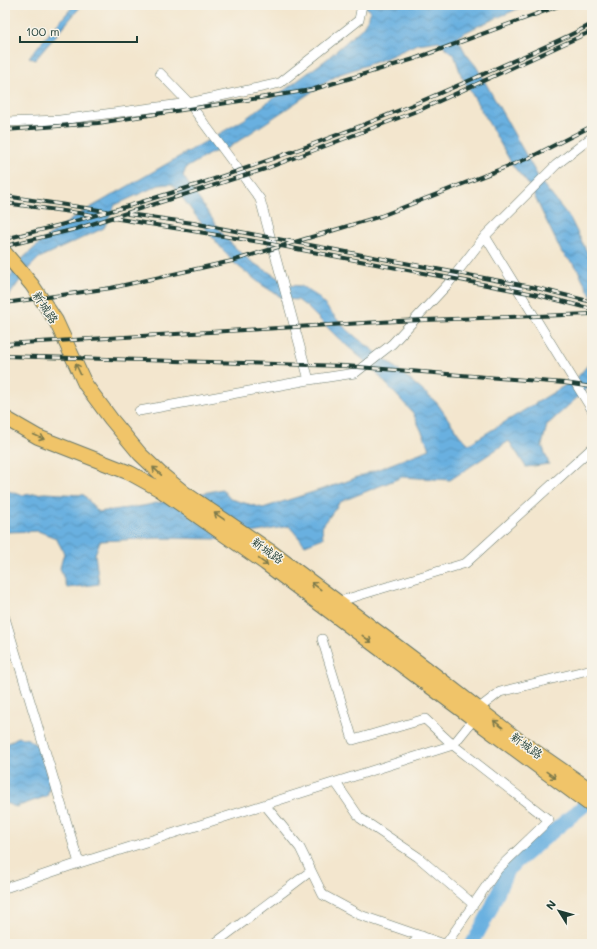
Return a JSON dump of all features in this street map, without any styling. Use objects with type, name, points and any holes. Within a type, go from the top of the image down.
[{"type":"main road","name":"新城路","points":[[5,253],[32,285],[56,322],[85,384],[140,454],[161,474],[188,495],[250,538],[337,602],[476,714]]},
{"type":"main road","name":"新城路","points":[[5,418],[38,437],[130,473],[159,489],[272,568],[570,782],[592,806]]},
{"type":"main road","name":"新城路","points":[[570,782],[592,791]]},
{"type":"street","points":[[5,116],[9,122],[60,120],[189,103],[280,84],[359,20],[362,5]]},
{"type":"street","points":[[160,73],[189,103],[260,199],[309,380]]},
{"type":"street","points":[[139,411],[355,373],[392,344],[448,284],[485,236],[556,165],[592,138]]},
{"type":"street","points":[[485,236],[592,410]]},
{"type":"street","points":[[337,602],[466,563],[592,448]]},
{"type":"street","points":[[5,618],[79,864]]},
{"type":"street","points":[[265,805],[300,848],[323,895],[360,915],[445,944],[498,869],[549,820],[453,746],[425,719],[353,740],[322,639]]},
{"type":"street","points":[[5,888],[453,746],[476,714],[500,692],[592,669]]},
{"type":"street","points":[[336,783],[360,818],[418,857],[473,904]]},
{"type":"street","points":[[214,944],[311,871]]},
{"type":"street","points":[[412,944],[422,936]]},
{"type":"water","points":[[74,5],[82,5],[35,60],[29,57]]},
{"type":"water","points":[[362,5],[526,5],[482,24],[457,37],[466,54],[476,66],[541,182],[570,218],[592,262],[592,298],[577,268],[562,253],[529,185],[513,166],[461,75],[455,57],[439,41],[417,44],[384,59],[340,74],[228,148],[211,153],[186,168],[183,176],[224,236],[237,249],[252,262],[274,275],[286,285],[301,286],[317,296],[343,326],[437,403],[460,436],[469,444],[577,378],[592,360],[592,386],[591,385],[547,425],[542,445],[549,464],[526,467],[509,441],[450,480],[402,477],[340,502],[322,527],[323,538],[305,545],[289,526],[220,539],[161,538],[100,541],[95,554],[99,584],[67,588],[60,568],[64,553],[56,538],[38,531],[5,532],[5,490],[21,495],[45,493],[84,495],[98,512],[143,506],[222,489],[230,499],[263,508],[345,482],[430,449],[413,413],[369,365],[298,300],[284,299],[262,285],[233,262],[208,232],[172,184],[159,185],[115,205],[104,228],[39,258],[27,270],[5,302],[5,284],[21,260],[41,242],[76,216],[245,119],[327,59],[362,28],[369,17],[370,10]]},
{"type":"water","points":[[18,737],[28,739],[47,753],[46,773],[51,781],[47,796],[16,807],[5,803],[5,745]]},
{"type":"waterway","points":[[472,944],[489,913],[508,869],[592,799]]},
{"type":"railway","points":[[5,130],[98,123],[311,90],[414,59],[561,5]]},
{"type":"railway","points":[[5,239],[65,224],[185,189],[302,148],[418,103],[549,45],[592,24]]},
{"type":"railway","points":[[5,246],[76,229],[265,169],[422,109],[592,31]]},
{"type":"railway","points":[[5,303],[111,288],[232,261],[381,216],[529,158],[592,126]]},
{"type":"railway","points":[[5,196],[106,211]]},
{"type":"railway","points":[[5,203],[93,215]]},
{"type":"railway","points":[[128,214],[193,223],[537,288],[592,302]]},
{"type":"railway","points":[[113,218],[260,242],[534,294],[592,309]]},
{"type":"railway","points":[[5,344],[397,321],[592,314]]},
{"type":"railway","points":[[5,356],[345,366],[565,383],[592,387]]}]
